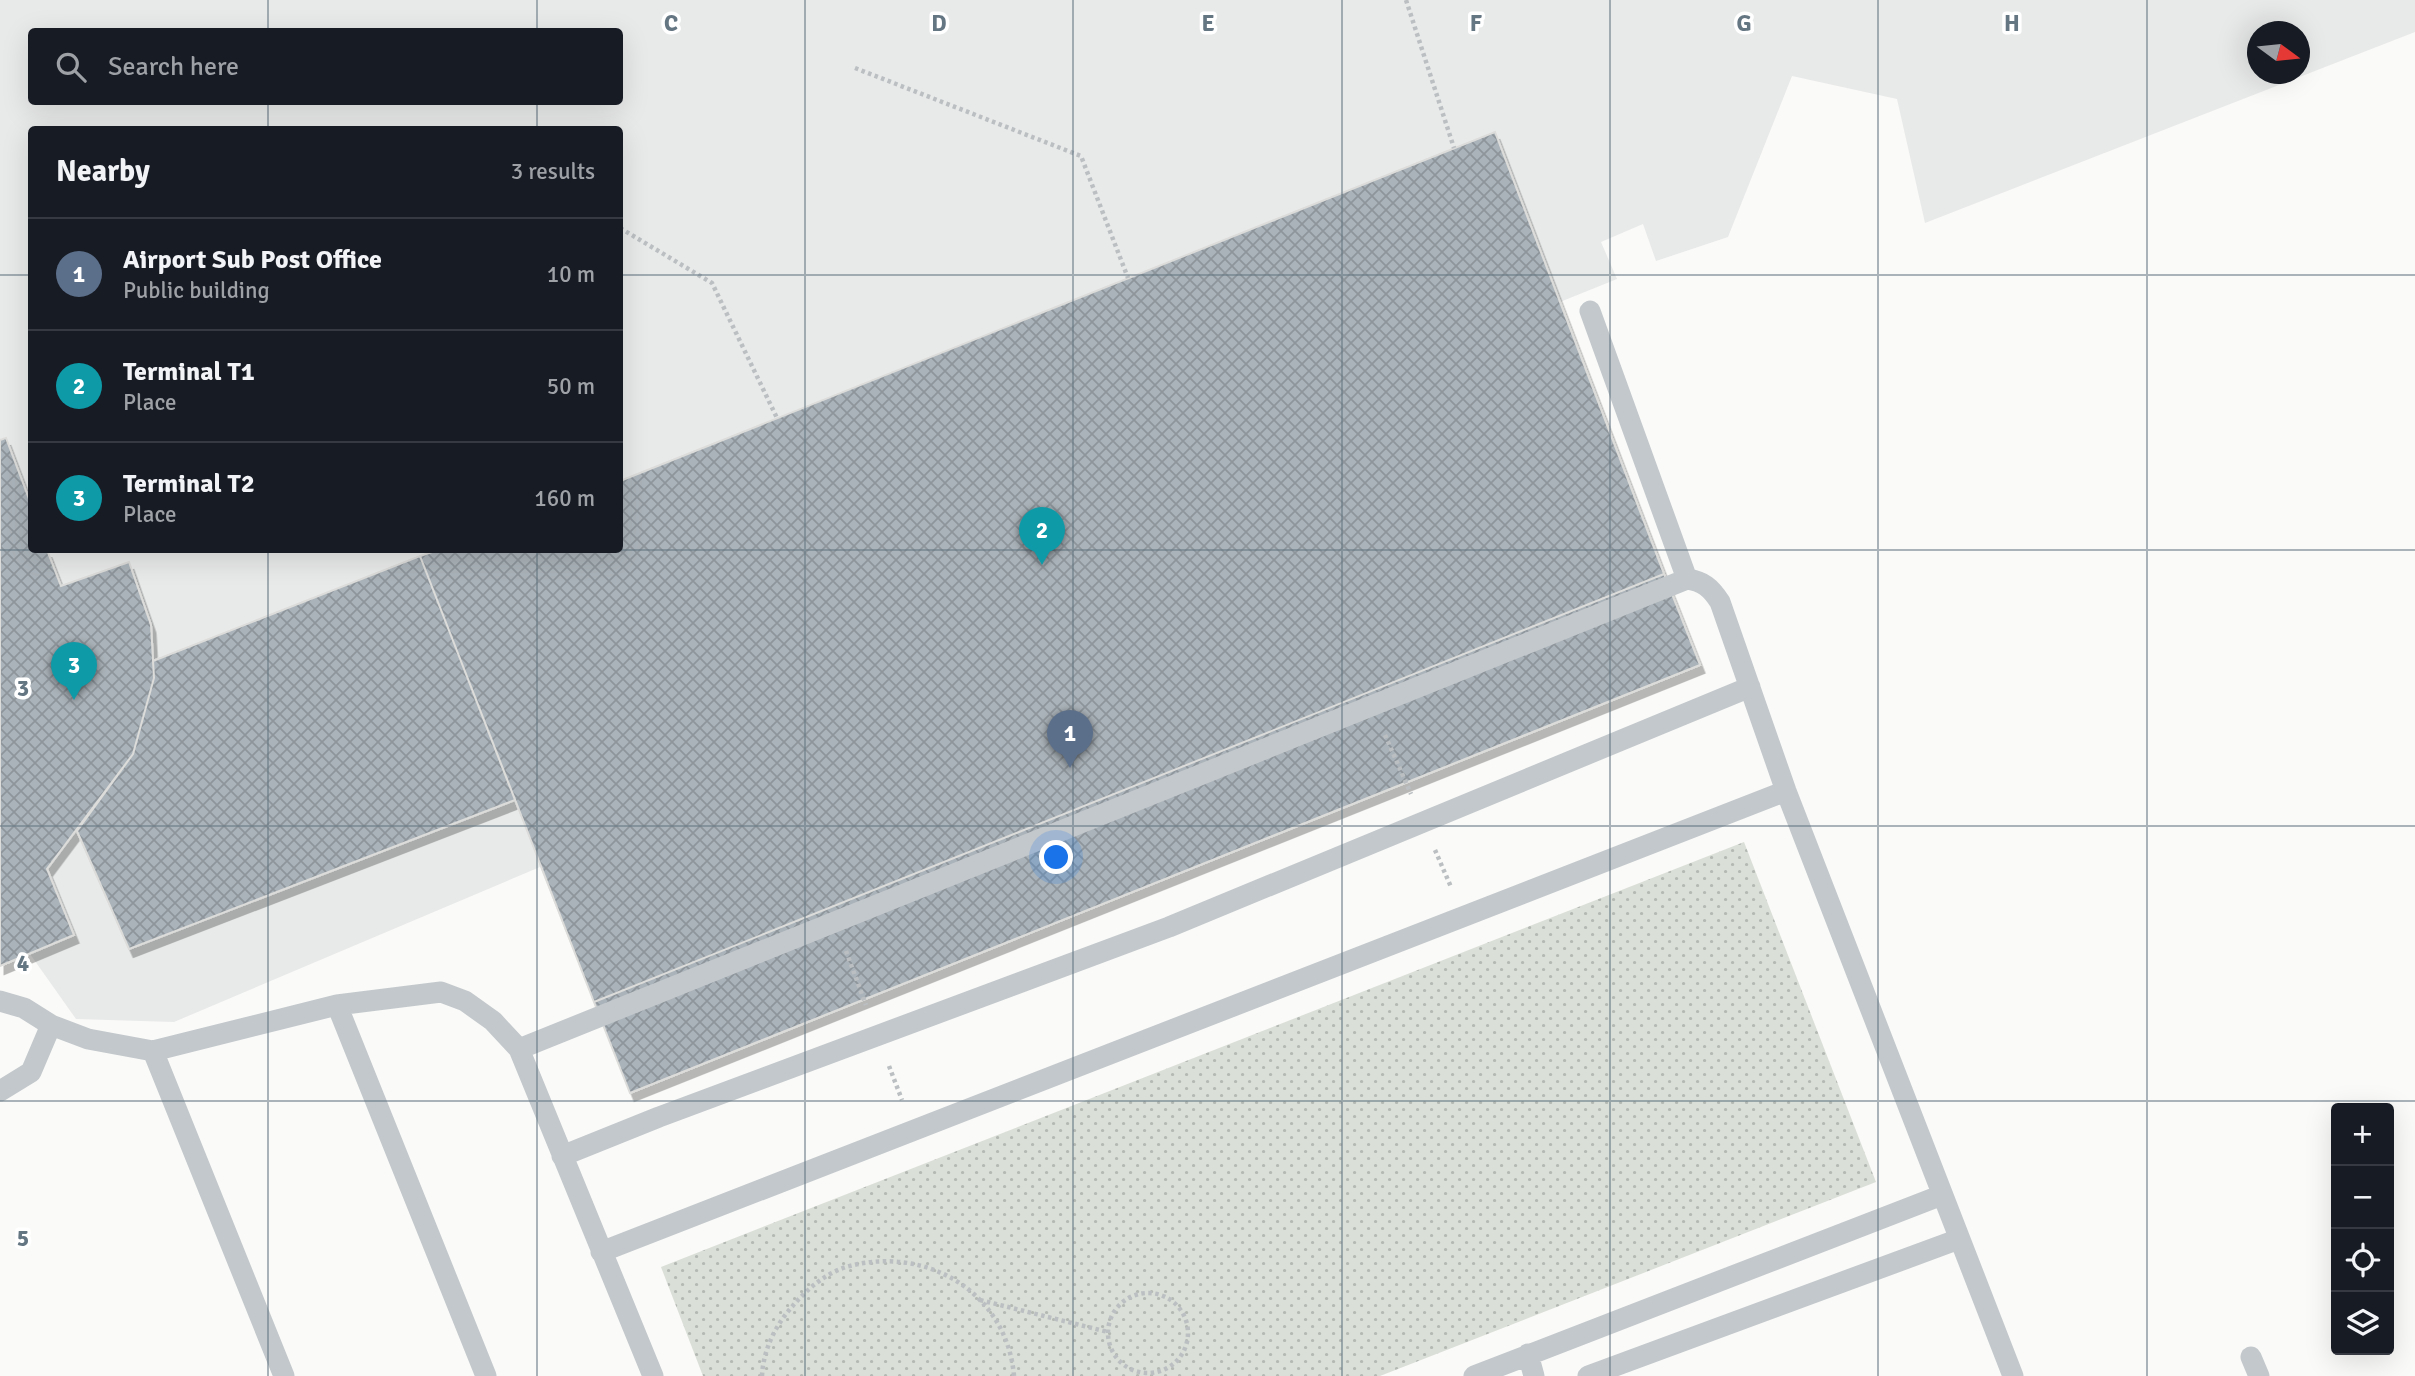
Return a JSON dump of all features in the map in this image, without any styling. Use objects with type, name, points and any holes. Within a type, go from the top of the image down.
[{"type":"lane","points":[[1590,311],[1687,579]]},
{"type":"lane","points":[[519,1049],[1687,579],[1701,581],[1713,590],[1720,602],[1786,791],[2013,1376]]},
{"type":"lane","points":[[562,1156],[672,1112],[1169,927],[1750,687]]},
{"type":"lane","points":[[601,1252],[1786,791]]},
{"type":"lane","points":[[0,1001],[24,1008],[51,1025],[88,1039],[153,1051],[337,1004],[441,992],[465,1001],[493,1021],[519,1049],[653,1376]]},
{"type":"lane","points":[[337,1004],[486,1376]]},
{"type":"lane","points":[[0,1091],[32,1072],[51,1025]]},
{"type":"lane","points":[[153,1051],[284,1376]]},
{"type":"lane","points":[[1474,1376],[1941,1195]]},
{"type":"lane","points":[[1588,1376],[1959,1239]]},
{"type":"lane","points":[[1528,1354],[1534,1376]]},
{"type":"path","points":[[1406,0],[1454,148]]},
{"type":"path","points":[[856,68],[1081,156],[1128,278]]},
{"type":"path","points":[[623,230],[712,283],[777,418]]},
{"type":"path","points":[[762,1376],[763,1363],[779,1322],[807,1290],[844,1268],[886,1259],[929,1266],[967,1286],[996,1318],[1013,1356],[1014,1376]]},
{"type":"path","points":[[1153,1292],[1176,1303],[1184,1314],[1188,1340],[1175,1363],[1150,1373],[1125,1366],[1110,1345],[1108,1332],[1117,1307],[1127,1298],[1139,1293],[1153,1292]]},
{"type":"path","points":[[979,1300],[1108,1332]]},
{"type":"path","points":[[1163,1370],[1166,1376]]},
{"type":"shaded area","points":[[0,0],[2415,0],[2415,32],[2310,73],[2310,21],[2247,21],[2247,84],[2282,84],[1925,223],[1897,99],[1792,76],[1728,237],[1656,261],[1643,224],[1601,242],[1617,279],[1560,302],[1700,665],[630,1093],[540,867],[174,1022],[76,1019],[30,954],[0,966]]},
{"type":"shaded area","points":[[1744,842],[1876,1182],[1380,1376],[703,1376],[661,1267]]},
{"type":"building","points":[[1495,132],[1664,574],[594,1002],[420,556],[429,553],[623,553],[623,480]]},
{"type":"building","points":[[6,438],[28,496],[28,553],[48,553],[61,586],[129,562],[151,625],[154,678],[133,754],[47,869],[74,935],[0,966],[0,440]]},
{"type":"building","points":[[420,556],[515,800],[129,949],[77,831],[133,754],[154,678],[153,661]]},
{"type":"building","points":[[1664,574],[1700,665],[630,1093],[594,1002]]},
{"type":"place","name":"Terminal T1","points":[[1042,565]]},
{"type":"place","name":"Terminal T2","points":[[74,700]]},
{"type":"place","name":"Airport Sub Post Office","points":[[1070,768]]}]
